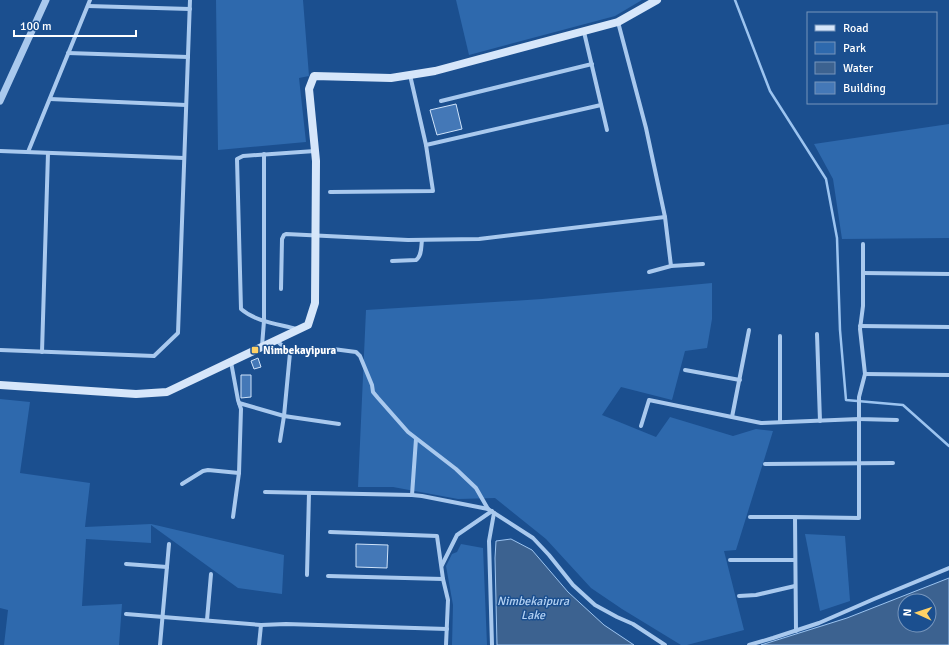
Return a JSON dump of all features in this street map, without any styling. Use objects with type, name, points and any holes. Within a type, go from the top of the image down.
[{"type":"main road","points":[[0,385],[136,394],[167,392],[308,325],[315,303],[316,151],[309,89],[314,76],[391,78],[435,71],[618,22],[657,0]]},
{"type":"street","points":[[0,101],[46,0]]},
{"type":"street","points":[[28,152],[90,0]]},
{"type":"street","points":[[0,350],[154,356],[178,333],[190,0]]},
{"type":"street","points":[[88,6],[190,9]]},
{"type":"street","points":[[618,22],[646,128],[665,217],[671,266]]},
{"type":"street","points":[[584,32],[607,130]]},
{"type":"street","points":[[68,53],[188,57]]},
{"type":"street","points":[[441,101],[592,64]]},
{"type":"street","points":[[330,192],[433,191],[426,145],[410,74]]},
{"type":"street","points":[[50,99],[186,105]]},
{"type":"street","points":[[426,145],[601,105]]},
{"type":"street","points":[[0,151],[184,158]]},
{"type":"street","points":[[299,329],[264,321],[245,313],[241,309],[237,159],[243,156],[316,151]]},
{"type":"street","points":[[42,352],[48,153]]},
{"type":"street","points":[[262,346],[264,321],[264,154]]},
{"type":"street","points":[[281,289],[282,239],[286,234],[408,240],[479,239],[665,217]]},
{"type":"street","points":[[392,261],[418,259],[420,256],[422,240]]},
{"type":"street","points":[[750,517],[859,518],[859,398],[865,374],[860,326],[863,306],[863,244]]},
{"type":"street","points":[[649,272],[671,266],[703,264]]},
{"type":"street","points":[[863,273],[949,274]]},
{"type":"street","points":[[860,326],[949,327]]},
{"type":"street","points":[[732,417],[749,330]]},
{"type":"street","points":[[817,334],[820,421]]},
{"type":"street","points":[[780,336],[780,422]]},
{"type":"street","points":[[276,340],[290,353]]},
{"type":"street","points":[[290,353],[318,349],[334,349],[356,352],[360,356],[374,392],[408,432],[456,469],[476,488],[492,511],[489,540],[492,645]]},
{"type":"street","points":[[280,441],[290,353]]},
{"type":"street","points":[[231,362],[241,409],[239,473],[233,517]]},
{"type":"street","points":[[685,370],[740,380]]},
{"type":"street","points":[[865,374],[949,375]]},
{"type":"street","points":[[642,426],[648,400],[761,423],[859,419],[897,420]]},
{"type":"street","points":[[239,403],[284,416],[339,424]]},
{"type":"street","points":[[412,495],[416,439]]},
{"type":"street","points":[[765,464],[893,463]]},
{"type":"street","points":[[182,484],[203,471],[208,470],[239,473]]},
{"type":"street","points":[[265,492],[412,495],[492,511],[533,538],[573,585],[595,606],[617,618],[633,624],[665,645]]},
{"type":"street","points":[[307,575],[309,493]]},
{"type":"street","points":[[441,566],[457,535],[492,511]]},
{"type":"street","points":[[795,517],[796,631]]},
{"type":"street","points":[[330,532],[437,536],[443,579],[448,600],[446,645]]},
{"type":"street","points":[[160,645],[168,544]]},
{"type":"street","points":[[730,560],[795,560]]},
{"type":"street","points":[[126,564],[167,567]]},
{"type":"street","points":[[749,645],[818,623],[949,568]]},
{"type":"street","points":[[207,620],[211,574]]},
{"type":"street","points":[[328,576],[443,579]]},
{"type":"street","points":[[739,596],[756,595],[795,586]]},
{"type":"street","points":[[126,614],[261,625],[286,624],[447,629]]},
{"type":"street","points":[[259,645],[261,625]]},
{"type":"green space","points":[[216,0],[303,0],[309,76],[299,78],[306,142],[218,150]]},
{"type":"green space","points":[[456,0],[642,0],[615,16],[469,55]]},
{"type":"green space","points":[[949,124],[949,238],[842,239],[833,179],[814,144]]},
{"type":"green space","points":[[712,283],[712,319],[707,348],[685,351],[672,400],[621,387],[602,415],[656,437],[670,417],[733,436],[756,429],[773,431],[736,550],[724,551],[744,630],[687,645],[681,645],[591,588],[546,539],[495,498],[458,499],[393,487],[358,487],[366,310],[542,299]]},
{"type":"green space","points":[[0,399],[30,402],[20,473],[90,483],[85,527],[151,524],[284,555],[282,594],[238,588],[151,525],[151,543],[86,539],[82,606],[122,604],[119,645],[4,645],[8,610],[0,608]]},
{"type":"green space","points":[[805,534],[845,536],[850,601],[820,611]]},
{"type":"green space","points":[[461,544],[483,548],[487,645],[452,645],[453,605],[446,566],[452,554],[457,552]]},
{"type":"water","name":"Nimbekaipura Lake","points":[[511,539],[532,550],[568,592],[604,625],[634,645],[497,645],[496,541]]},
{"type":"water","points":[[949,578],[949,645],[761,645],[847,618],[897,598],[897,633],[937,633],[937,593],[911,593]]},
{"type":"building","points":[[456,104],[462,129],[437,135],[430,110]]},
{"type":"building","points":[[258,358],[261,367],[254,369],[251,361]]},
{"type":"building","points":[[241,375],[251,375],[251,397],[241,398]]},
{"type":"building","points":[[356,544],[388,545],[387,568],[356,567]]},
{"type":"waterway","points":[[735,0],[770,91],[826,179],[837,238],[840,330],[846,400],[903,405],[949,446]]},
{"type":"place","name":"Nimbekayipura","points":[[255,350]]}]
